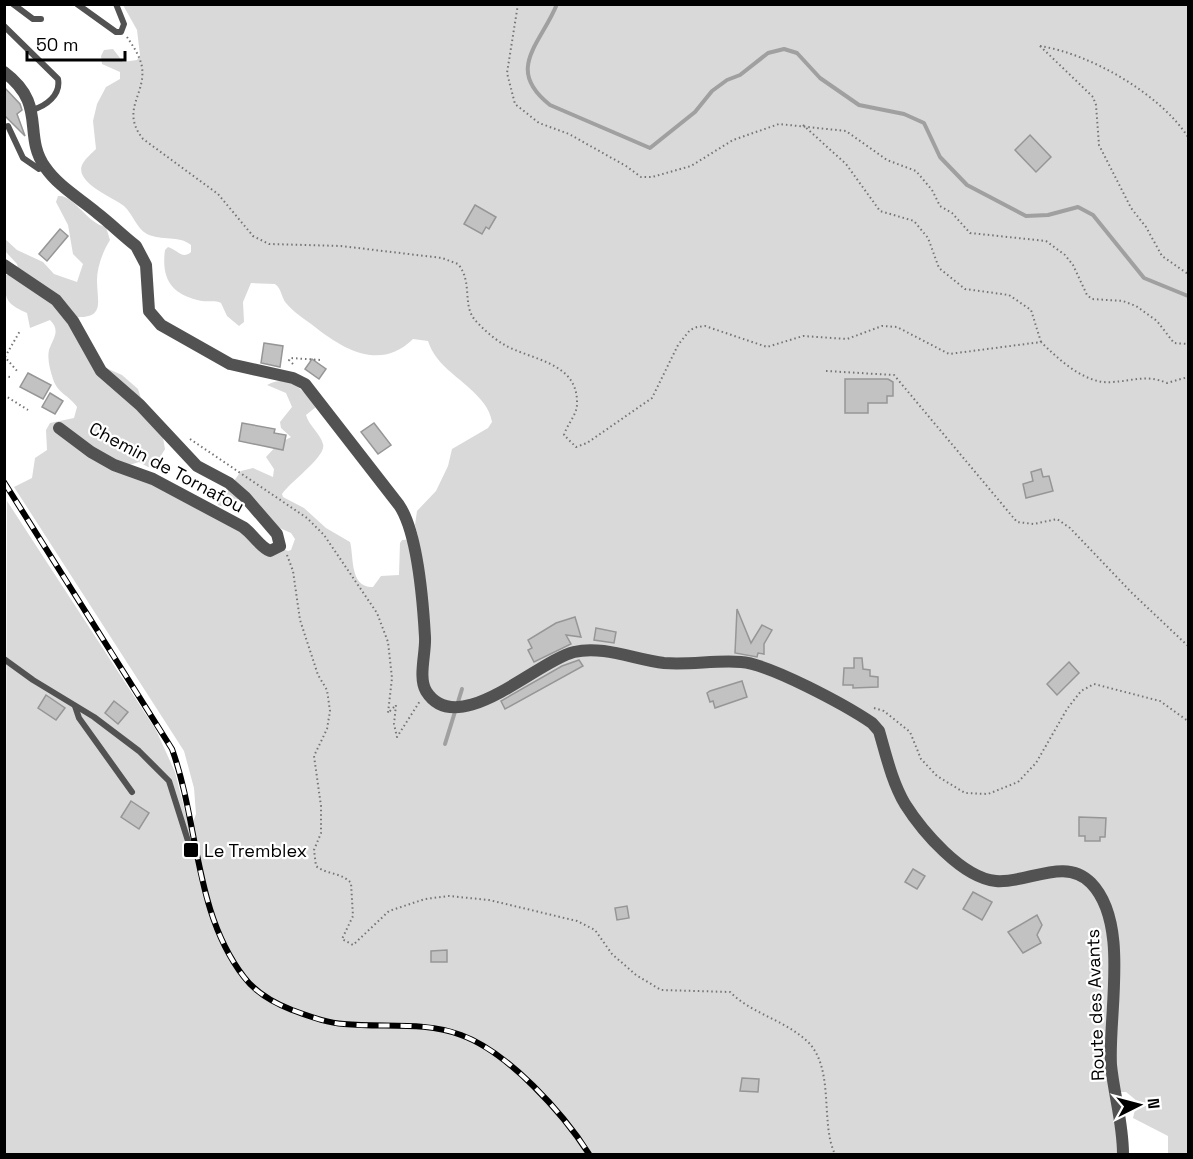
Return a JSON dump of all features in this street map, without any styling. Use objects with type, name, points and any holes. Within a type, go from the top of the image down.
[{"type":"street","points":[[4,72],[24,91],[32,110],[37,144],[44,165],[71,194],[136,246],[146,265],[149,311],[161,325],[230,364],[299,380],[311,389],[349,443],[406,515],[414,545],[425,637],[423,679],[426,691]]},
{"type":"street","name":"Chemin de Tornafou","points":[[4,265],[56,300],[73,321],[101,370],[140,405],[197,466],[229,483],[245,497],[277,534],[280,546],[270,551],[264,549],[254,535],[243,527],[153,479],[106,460],[59,428]]},
{"type":"street","name":"Route des Avants","points":[[426,691],[450,709],[471,706],[570,653],[587,651],[665,663],[758,664],[867,720],[879,731],[896,783],[906,804],[962,868],[973,876],[997,881],[1060,871],[1076,873],[1090,881],[1097,890],[1112,932],[1112,1065],[1122,1118],[1123,1155]]},
{"type":"lane","points":[[13,4],[33,20],[41,19]]},
{"type":"lane","points":[[77,4],[116,32],[123,30],[124,24],[116,4]]},
{"type":"lane","points":[[4,26],[58,80],[56,93],[47,104],[32,110]]},
{"type":"lane","points":[[9,126],[23,158],[39,169],[44,165]]},
{"type":"lane","points":[[4,659],[33,681],[94,717],[140,752],[169,781],[189,844]]},
{"type":"lane","points":[[75,706],[79,718],[132,792]]},
{"type":"path","points":[[518,4],[507,73],[515,104],[539,123],[569,134],[641,177],[652,177],[691,166],[733,140],[779,124],[802,124],[846,131],[887,160],[916,171],[932,189],[940,206],[952,213],[970,233],[1046,241],[1065,255],[1073,265],[1092,299],[1123,301],[1136,306],[1157,321],[1174,343],[1188,344]]},
{"type":"path","points":[[123,30],[139,55],[142,67],[142,79],[133,104],[134,128],[143,139],[218,194],[253,236],[269,244],[340,246],[442,258],[458,264],[468,283],[468,306],[473,318],[503,344],[555,365],[575,388],[578,403],[564,435],[576,447],[587,443],[652,398],[678,345],[690,330],[705,326],[767,347],[803,336],[847,339],[882,326],[897,327],[949,354],[1041,342]]},
{"type":"path","points":[[1188,137],[1180,124],[1145,93],[1100,68],[1054,48],[1040,46],[1093,97],[1100,145],[1131,208],[1146,227],[1162,256],[1188,274]]},
{"type":"path","points":[[802,124],[846,164],[880,211],[914,220],[928,238],[939,268],[965,289],[1009,295],[1031,310],[1041,342],[1066,365],[1099,381],[1110,383],[1135,377],[1153,377],[1167,383],[1188,377]]},
{"type":"path","points":[[18,372],[5,357],[20,330]]},
{"type":"path","points":[[299,380],[300,373],[290,359],[309,357],[321,360]]},
{"type":"path","points":[[826,371],[894,375],[1017,522],[1034,524],[1057,519],[1070,528],[1132,593],[1188,645]]},
{"type":"path","points":[[4,376],[10,377]]},
{"type":"path","points":[[4,395],[28,410]]},
{"type":"path","points":[[184,434],[223,463],[307,518],[324,535],[377,613],[388,642],[392,678],[388,713],[396,705],[396,735],[399,735],[426,691]]},
{"type":"path","points":[[280,546],[286,553],[293,571],[300,621],[318,675],[327,690],[330,711],[327,729],[314,756],[321,806],[321,833],[314,850],[316,866],[323,872],[346,877],[351,883],[353,916],[342,939],[353,945],[390,911],[438,896],[489,900],[577,921],[595,930],[612,954],[636,975],[661,990],[730,992],[740,1003],[788,1027],[808,1043],[819,1062],[835,1155]]},
{"type":"path","points":[[872,708],[884,711],[910,732],[921,759],[937,776],[965,793],[988,794],[1018,782],[1036,764],[1067,709],[1081,691],[1094,684],[1160,701],[1188,721]]},
{"type":"shaded area","points":[[123,5],[1188,5],[1188,1154],[1168,1154],[1168,1136],[1133,1118],[1137,1101],[1126,1092],[1120,1092],[1122,1154],[5,1154],[7,501],[156,730],[175,772],[190,831],[196,814],[194,788],[184,751],[14,487],[32,478],[35,458],[47,450],[46,430],[50,423],[74,418],[77,407],[55,384],[51,372],[48,353],[56,331],[53,324],[50,320],[30,328],[27,313],[8,300],[5,275],[14,275],[18,268],[5,251],[4,238],[17,250],[43,262],[54,274],[77,282],[83,264],[73,254],[68,225],[56,202],[58,196],[69,199],[92,220],[106,227],[110,240],[98,270],[97,308],[91,315],[73,317],[67,323],[106,368],[122,375],[138,389],[146,414],[160,421],[165,449],[156,464],[148,467],[139,462],[126,466],[261,540],[288,551],[291,550],[295,539],[291,533],[273,525],[240,498],[228,506],[222,506],[218,505],[218,497],[232,484],[241,471],[253,468],[273,477],[274,469],[266,457],[278,444],[291,437],[281,428],[280,422],[292,407],[286,393],[267,385],[282,381],[289,382],[301,390],[316,407],[306,415],[322,440],[323,449],[314,462],[282,494],[283,497],[304,508],[326,528],[350,542],[356,577],[365,586],[373,587],[381,576],[399,575],[400,543],[402,540],[415,539],[418,536],[415,525],[417,511],[436,491],[448,466],[452,449],[488,428],[492,422],[489,412],[477,395],[444,366],[434,354],[428,341],[413,339],[401,349],[388,354],[363,354],[338,343],[296,313],[286,303],[275,284],[251,283],[243,302],[244,322],[239,326],[227,316],[221,303],[202,301],[183,295],[176,290],[167,278],[165,250],[168,247],[185,255],[191,252],[191,245],[181,240],[147,234],[124,206],[88,183],[81,170],[84,161],[96,149],[93,121],[97,104],[106,87],[120,79],[120,72],[102,64],[101,56],[104,50],[113,49],[123,62],[137,60],[140,55],[137,30]]},
{"type":"building","points":[[4,87],[20,104],[22,110],[17,114],[25,136],[4,115]]},
{"type":"building","points":[[1030,135],[1051,157],[1036,172],[1015,150]]},
{"type":"building","points":[[475,205],[496,217],[489,229],[486,227],[482,234],[464,224]]},
{"type":"building","points":[[60,229],[68,236],[47,261],[39,254]]},
{"type":"building","points":[[264,343],[283,346],[280,367],[261,363]]},
{"type":"building","points":[[312,359],[326,369],[319,379],[305,369]]},
{"type":"building","points":[[28,373],[51,385],[43,399],[20,387]]},
{"type":"building","points":[[845,379],[888,379],[893,382],[893,396],[887,396],[887,403],[868,403],[868,413],[845,413]]},
{"type":"building","points":[[50,393],[63,401],[55,414],[42,407]]},
{"type":"building","points":[[242,423],[275,429],[274,433],[286,435],[283,450],[239,441]]},
{"type":"building","points":[[374,423],[391,445],[378,454],[361,432]]},
{"type":"building","points":[[1041,469],[1043,477],[1049,476],[1053,491],[1026,498],[1023,484],[1033,481],[1031,472]]},
{"type":"building","points":[[737,609],[751,643],[762,625],[772,630],[764,644],[764,654],[758,653],[757,657],[735,653]]},
{"type":"building","points":[[575,617],[581,637],[566,635],[571,644],[534,662],[528,650],[532,648],[528,640],[556,623]]},
{"type":"building","points":[[596,628],[616,632],[614,643],[594,640]]},
{"type":"building","points":[[854,658],[862,658],[863,669],[870,670],[870,676],[878,677],[878,687],[853,688],[853,685],[843,685],[844,668],[854,668]]},
{"type":"building","points":[[579,660],[583,666],[505,709],[501,701],[562,666]]},
{"type":"building","points":[[1069,662],[1079,673],[1057,695],[1047,684]]},
{"type":"building","points":[[742,681],[747,697],[715,708],[713,701],[710,702],[707,693],[710,691]]},
{"type":"building","points":[[46,695],[65,708],[56,720],[38,708]]},
{"type":"building","points":[[114,701],[128,712],[118,724],[105,713]]},
{"type":"building","points":[[131,801],[149,813],[139,829],[121,817]]},
{"type":"building","points":[[1079,817],[1106,818],[1105,837],[1100,837],[1100,841],[1085,841],[1085,836],[1079,836]]},
{"type":"building","points":[[913,869],[925,876],[917,889],[905,882]]},
{"type":"building","points":[[973,892],[992,902],[982,920],[963,909]]},
{"type":"building","points":[[627,906],[629,918],[617,920],[615,908]]},
{"type":"building","points":[[1037,915],[1042,925],[1037,935],[1041,943],[1023,953],[1008,932]]},
{"type":"building","points":[[447,950],[447,962],[431,962],[431,951]]},
{"type":"building","points":[[742,1078],[759,1079],[758,1092],[740,1091]]},
{"type":"waterway","points":[[557,4],[530,56],[528,68],[529,80],[536,92],[550,105],[650,148],[695,112],[712,91],[727,80],[740,75],[768,53],[784,49],[797,53],[820,78],[859,105],[904,114],[924,123],[940,157],[967,185],[1026,216],[1048,215],[1078,207],[1093,215],[1144,278],[1188,296]]},
{"type":"waterway","points":[[445,744],[462,689]]},
{"type":"railway","points":[[4,482],[172,749],[188,807],[206,896],[215,924],[228,952],[249,983],[260,993],[279,1004],[324,1021],[433,1028],[461,1035],[479,1043],[515,1069],[533,1086],[565,1120],[589,1154]]},
{"type":"place","name":"Le Tremblex","points":[[191,850]]}]
